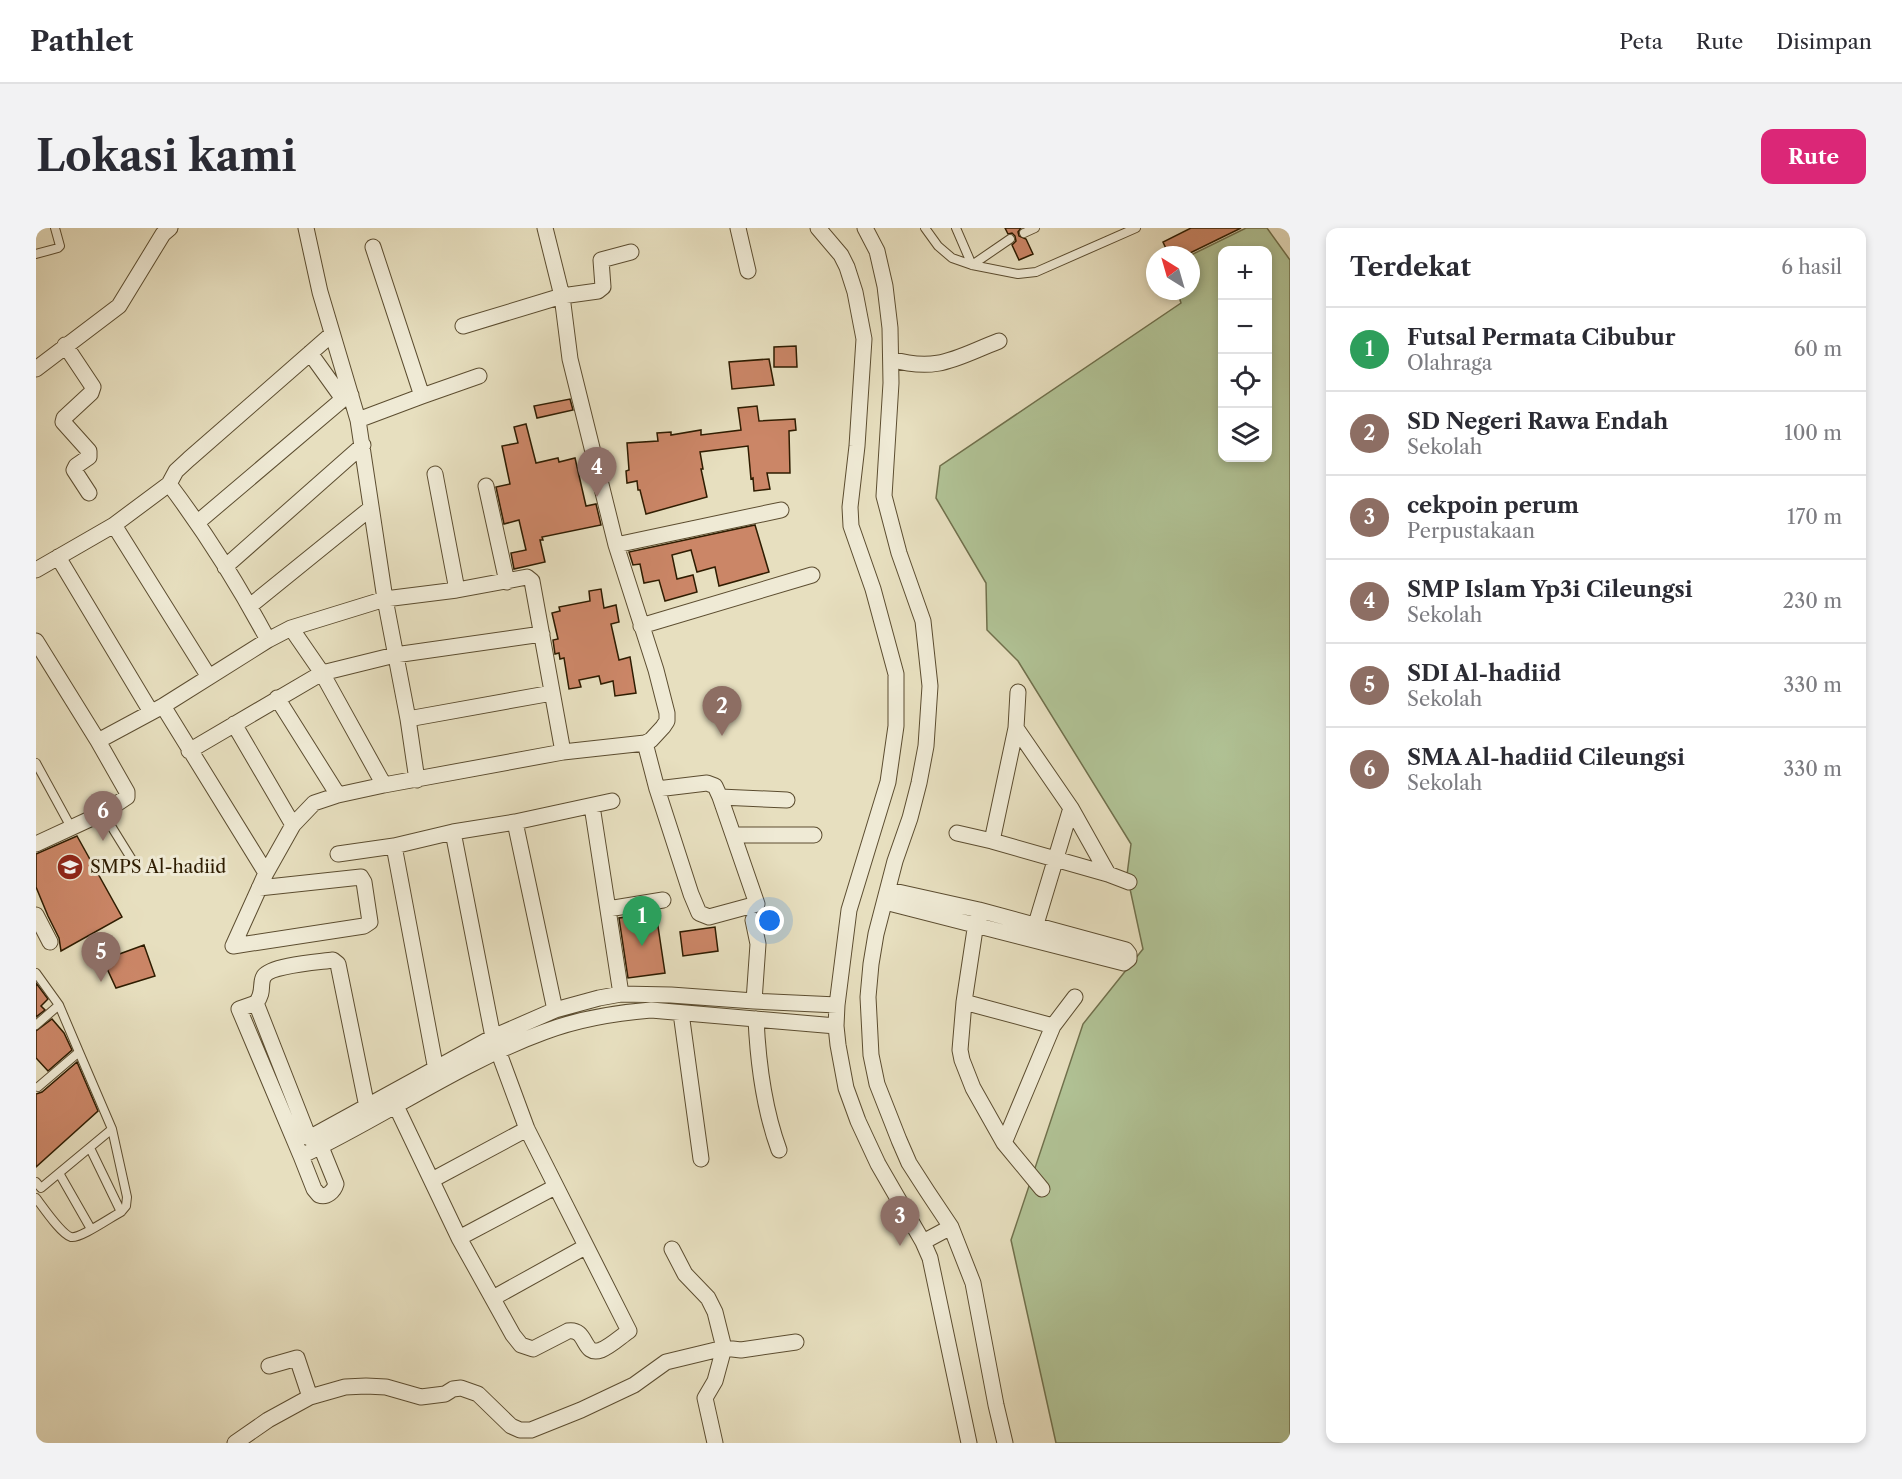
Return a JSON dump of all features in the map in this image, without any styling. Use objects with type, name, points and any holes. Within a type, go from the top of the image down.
[{"type":"street","points":[[36,369],[119,306],[163,234],[170,228]]},
{"type":"street","points":[[306,228],[347,397],[358,420],[394,655],[408,719],[417,780]]},
{"type":"street","points":[[259,888],[361,877],[364,882],[370,922],[364,926],[233,946],[259,888],[266,873],[293,825],[314,803],[384,785],[563,752],[645,743],[663,727],[668,713],[616,545],[570,359],[562,296],[545,228]]},
{"type":"street","points":[[738,228],[748,271]]},
{"type":"street","points":[[818,228],[841,255],[847,267],[855,292],[864,339],[857,446],[850,507],[851,526],[873,589],[896,674],[896,726],[888,782],[849,910],[836,1026],[846,1088],[858,1121],[878,1164],[927,1240],[969,1443]]},
{"type":"street","points":[[865,228],[877,251],[885,286],[891,359],[884,496],[899,553],[922,621],[930,686],[926,746],[919,783],[895,861],[876,934],[871,964],[868,997],[871,1055],[878,1084],[898,1140],[909,1163],[949,1228],[973,1283],[1005,1443]]},
{"type":"street","points":[[374,247],[422,396]]},
{"type":"street","points":[[463,326],[562,296],[601,290],[603,284],[601,260],[632,252]]},
{"type":"street","points":[[36,570],[114,525],[169,484],[176,471],[189,459],[332,334]]},
{"type":"street","points":[[891,359],[910,364],[944,363],[999,341]]},
{"type":"street","points":[[65,345],[93,387],[91,393],[64,418],[63,422],[89,451],[89,457],[74,470],[89,493]]},
{"type":"street","points":[[310,353],[347,397]]},
{"type":"street","points":[[358,420],[479,376]]},
{"type":"street","points":[[198,522],[347,397]]},
{"type":"street","points":[[225,567],[363,445]]},
{"type":"street","points":[[435,474],[457,590]]},
{"type":"street","points":[[169,484],[198,522],[250,606],[268,640]]},
{"type":"street","points":[[486,486],[507,582]]},
{"type":"street","points":[[250,606],[371,508]]},
{"type":"street","points":[[616,545],[781,510]]},
{"type":"street","points":[[114,525],[209,677]]},
{"type":"street","points":[[58,557],[157,709],[189,751],[266,873]]},
{"type":"street","points":[[640,626],[812,575]]},
{"type":"street","points":[[98,741],[157,709],[291,628],[385,599],[457,590],[525,577],[531,579],[563,752]]},
{"type":"street","points":[[291,628],[322,673],[384,785]]},
{"type":"street","points":[[189,751],[322,673],[394,655],[542,634]]},
{"type":"street","points":[[36,640],[128,795],[103,813],[36,844]]},
{"type":"street","points":[[992,841],[1016,728],[1018,692]]},
{"type":"street","points":[[408,719],[552,693]]},
{"type":"street","points":[[277,698],[338,795]]},
{"type":"street","points":[[234,724],[293,825]]},
{"type":"street","points":[[1016,728],[1071,808],[1108,874]]},
{"type":"street","points":[[645,743],[657,789],[696,908],[704,916],[709,917],[757,904],[715,786],[707,783],[657,789]]},
{"type":"street","points":[[720,797],[787,800]]},
{"type":"street","points":[[338,854],[394,846],[453,831],[515,822],[612,801]]},
{"type":"street","points":[[592,806],[621,994]]},
{"type":"street","points":[[1034,932],[1071,808]]},
{"type":"street","points":[[515,822],[555,1010]]},
{"type":"street","points":[[396,1106],[459,1238],[520,1345],[533,1349],[573,1330],[582,1336],[586,1346],[590,1349],[600,1350],[629,1331],[527,1129],[495,1044],[453,831]]},
{"type":"street","points":[[957,833],[1108,874],[1129,882]]},
{"type":"street","points":[[733,835],[814,835]]},
{"type":"street","points":[[394,846],[436,1070]]},
{"type":"street","points":[[887,896],[1034,932],[1126,950],[1129,959],[1124,963],[1034,932]]},
{"type":"street","points":[[608,909],[663,900]]},
{"type":"street","points":[[36,915],[50,942]]},
{"type":"street","points":[[977,917],[964,1002],[960,1050],[962,1060],[973,1088],[1004,1143],[1042,1189]]},
{"type":"street","points":[[753,920],[758,944],[754,1001]]},
{"type":"street","points":[[308,1147],[239,1009],[256,1003],[262,994],[264,976],[268,973],[312,962],[336,961],[340,967],[367,1107]]},
{"type":"street","points":[[308,1147],[396,1106],[495,1044],[555,1010],[621,994],[837,1005]]},
{"type":"street","points":[[1004,1143],[1053,1026],[1074,997]]},
{"type":"street","points":[[964,1002],[1053,1026]]},
{"type":"street","points":[[256,1003],[308,1147]]},
{"type":"street","points":[[308,1147],[367,1107],[436,1070],[495,1044],[596,1017],[642,1011],[756,1018],[836,1026]]},
{"type":"street","points":[[681,1013],[701,1159]]},
{"type":"street","points":[[756,1018],[757,1050],[770,1123],[779,1150]]},
{"type":"street","points":[[432,1180],[527,1129]]},
{"type":"street","points":[[459,1238],[555,1186]]},
{"type":"street","points":[[927,1240],[949,1228]]},
{"type":"street","points":[[493,1298],[585,1247]]},
{"type":"street","points":[[672,1249],[687,1276],[708,1298],[724,1348],[715,1381],[705,1398],[715,1443]]},
{"type":"street","points":[[235,1443],[268,1420],[310,1397],[345,1387],[386,1387],[421,1397],[445,1394],[453,1389],[461,1388],[477,1394],[511,1426],[520,1430],[531,1430],[634,1385],[666,1362],[724,1348],[741,1350],[796,1342]]},
{"type":"street","points":[[269,1366],[297,1358],[310,1397]]},
{"type":"lane","points":[[36,254],[60,246],[55,228]]},
{"type":"lane","points":[[925,228],[938,246],[952,258],[972,265],[1018,274],[1036,272],[1136,228]]},
{"type":"lane","points":[[956,228],[972,265]]},
{"type":"lane","points":[[1024,233],[1035,228]]},
{"type":"lane","points":[[972,265],[1010,239]]},
{"type":"lane","points":[[36,763],[72,829]]},
{"type":"lane","points":[[103,813],[134,863]]},
{"type":"lane","points":[[36,973],[59,1005],[112,1129],[127,1197],[126,1206],[121,1212],[79,1237],[70,1237],[63,1231],[36,1198]]},
{"type":"lane","points":[[36,1025],[59,1005]]},
{"type":"lane","points":[[37,1087],[80,1052]]},
{"type":"lane","points":[[38,1187],[59,1173],[112,1129]]},
{"type":"lane","points":[[90,1148],[121,1212]]},
{"type":"lane","points":[[59,1173],[91,1229]]},
{"type":"green space","points":[[1246,228],[1267,228],[1290,260],[1290,1443],[1056,1443],[1011,1240],[1083,1024],[1143,949],[1127,875],[1131,844],[1018,661],[987,630],[986,583],[936,498],[940,466],[1181,303],[1180,300],[1200,300],[1200,251]]},
{"type":"building","points":[[1005,228],[1021,228],[1018,232],[1019,236],[1026,239],[1033,254],[1019,260],[1012,245],[1016,241],[1015,236],[1012,233],[1008,234]]},
{"type":"building","points":[[1191,228],[1241,228],[1200,248],[1200,246],[1165,246],[1163,242]]},
{"type":"building","points":[[796,346],[797,367],[774,367],[774,347]]},
{"type":"building","points":[[769,359],[774,385],[732,389],[729,362]]},
{"type":"building","points":[[570,399],[573,410],[537,418],[534,406]]},
{"type":"building","points":[[757,406],[759,421],[795,419],[796,430],[789,431],[790,473],[767,473],[770,489],[754,491],[748,446],[700,452],[707,497],[646,514],[637,481],[627,483],[626,471],[629,470],[627,443],[658,441],[657,433],[671,432],[671,435],[701,430],[701,435],[741,430],[738,408]]},
{"type":"building","points":[[526,424],[536,463],[558,458],[559,462],[575,458],[586,506],[596,504],[601,525],[542,537],[543,540],[540,540],[545,562],[514,569],[511,553],[526,550],[519,520],[504,524],[496,487],[510,484],[502,446],[518,443],[514,427]]},
{"type":"building","points":[[755,525],[769,572],[719,586],[715,567],[697,572],[691,550],[672,555],[677,579],[693,575],[697,592],[665,601],[659,580],[644,583],[640,564],[633,565],[629,552]]},
{"type":"building","points":[[601,589],[604,608],[616,605],[619,622],[611,624],[619,660],[630,657],[636,693],[615,696],[613,681],[601,684],[599,676],[579,680],[581,687],[569,689],[564,658],[560,659],[559,653],[555,654],[553,640],[558,639],[552,613],[560,611],[559,607],[590,601],[589,591]]},
{"type":"building","points":[[77,836],[122,917],[61,951],[59,938],[36,887],[36,854]]},
{"type":"building","points":[[656,913],[665,973],[628,978],[619,918]]},
{"type":"building","points":[[715,927],[718,951],[683,956],[680,932]]},
{"type":"building","points":[[144,945],[155,976],[116,988],[103,960]]},
{"type":"building","points":[[36,983],[48,999],[41,1006],[45,1010],[36,1017]]},
{"type":"building","points":[[52,1019],[64,1033],[72,1050],[48,1071],[36,1058],[36,1031]]},
{"type":"building","points":[[77,1062],[98,1111],[36,1167],[36,1094],[42,1092]]},
{"type":"place","name":"SMP Islam Yp3i Cileungsi","points":[[597,497]]},
{"type":"place","name":"SD Negeri Rawa Endah","points":[[722,736]]},
{"type":"place","name":"SMA Al-hadiid Cileungsi","points":[[103,841]]},
{"type":"place","name":"SMPS Al-hadiid","points":[[70,867]]},
{"type":"place","name":"Futsal Permata Cibubur","points":[[642,946]]},
{"type":"place","name":"SDI Al-hadiid","points":[[101,982]]},
{"type":"place","name":"cekpoin perum","points":[[900,1246]]}]
